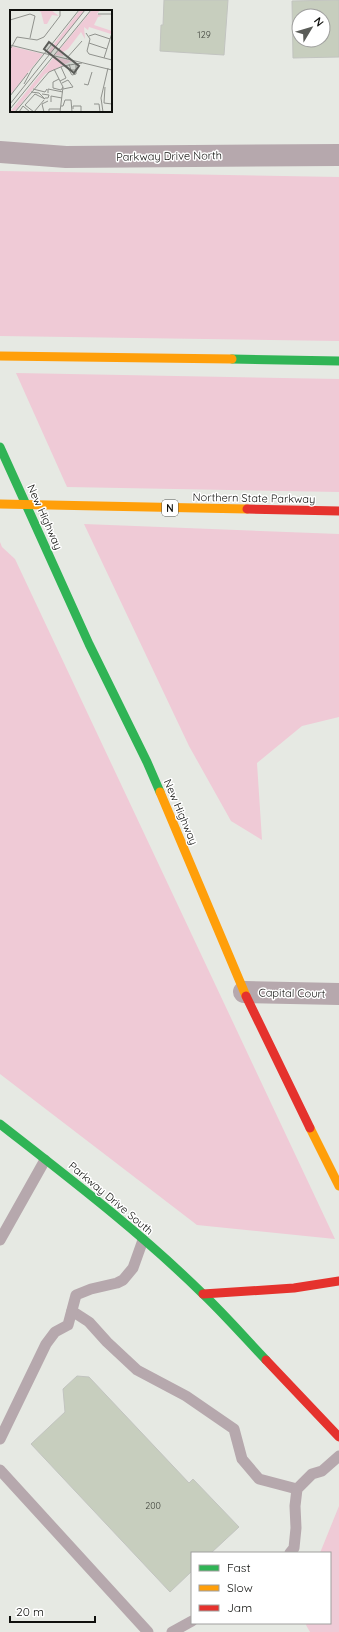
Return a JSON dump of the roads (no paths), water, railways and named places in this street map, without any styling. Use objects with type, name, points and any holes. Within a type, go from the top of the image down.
[{"type":"main road","points":[[0,356],[339,361]]},
{"type":"main road","name":"New Highway","points":[[0,447],[89,644],[147,762],[244,992],[339,1186]]},
{"type":"main road","name":"Northern State Parkway","points":[[0,504],[339,511]]},
{"type":"main road","name":"Parkway Drive South","points":[[0,1124],[142,1240],[203,1294],[339,1437]]},
{"type":"main road","points":[[203,1294],[294,1288],[339,1281]]},
{"type":"street","name":"Parkway Drive North","points":[[0,152],[66,157],[339,155]]},
{"type":"street","name":"Capital Court","points":[[244,992],[339,994]]},
{"type":"lane","points":[[0,1240],[45,1160]]},
{"type":"lane","points":[[0,1439],[46,1344],[55,1332],[68,1325],[76,1295],[124,1280],[133,1268],[142,1240]]},
{"type":"lane","points":[[72,1311],[89,1322],[107,1342],[137,1370],[186,1396],[234,1429],[242,1459],[258,1479],[297,1489]]},
{"type":"lane","points":[[291,1552],[294,1548],[297,1489],[312,1474],[322,1471],[339,1456]]},
{"type":"lane","points":[[0,1470],[148,1632]]},
{"type":"lane","points":[[172,1632],[191,1622]]}]
